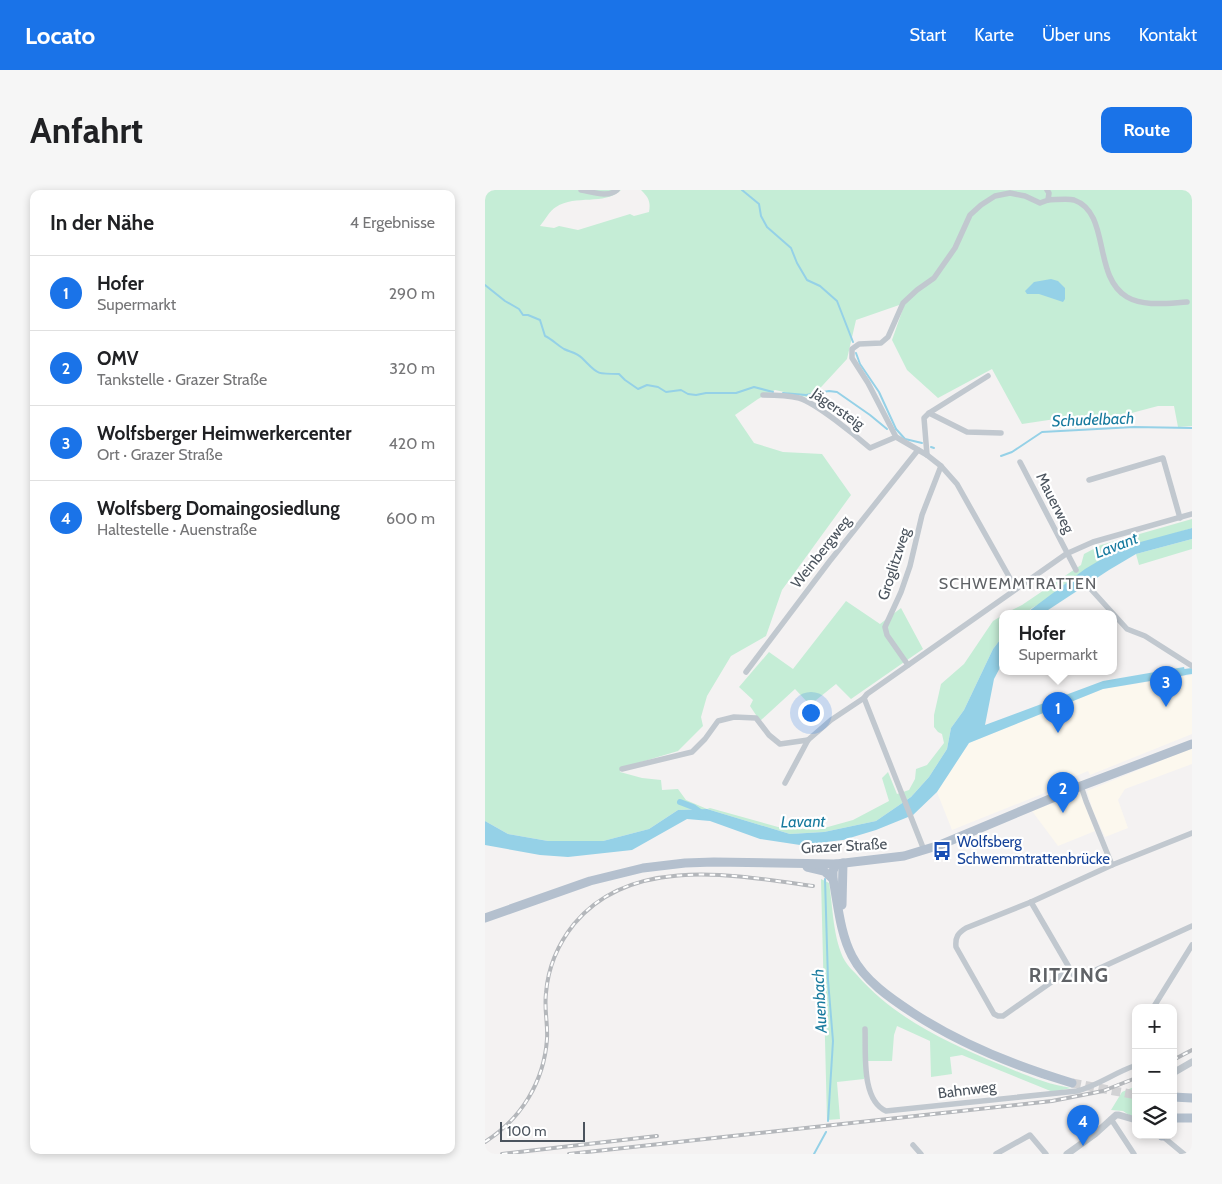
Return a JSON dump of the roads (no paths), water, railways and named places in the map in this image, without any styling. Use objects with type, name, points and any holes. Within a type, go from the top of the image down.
[{"type":"main road","name":"Grazer Straße","points":[[485,918],[590,881],[643,868],[685,863],[839,864],[889,858],[924,850],[1081,786],[1192,744]]},
{"type":"main road","points":[[790,863],[824,871],[833,879]]},
{"type":"main road","points":[[839,864],[833,871],[833,879],[845,940],[860,969],[874,984],[898,1003],[938,1029],[986,1053],[1029,1070],[1072,1083]]},
{"type":"main road","points":[[839,864],[841,920]]},
{"type":"main road","points":[[1177,1097],[1192,1098]]},
{"type":"main road","points":[[1177,1118],[1192,1118]]},
{"type":"street","points":[[581,190],[613,193],[617,190]]},
{"type":"street","points":[[1047,190],[1049,193],[1048,200]]},
{"type":"street","points":[[1016,589],[957,484],[941,466],[927,455],[896,438],[868,382],[852,358],[852,349],[859,344],[881,343],[888,337],[903,303],[934,278],[955,248],[970,215],[995,196],[1010,193],[1025,196],[1040,203],[1048,200],[1073,200],[1090,210],[1108,276],[1116,289],[1128,298],[1152,304],[1187,302]]},
{"type":"street","points":[[927,455],[924,418],[988,376]]},
{"type":"street","name":"Jägersteig","points":[[763,395],[799,398],[824,413],[870,448],[896,438]]},
{"type":"street","points":[[929,413],[967,432],[1001,433]]},
{"type":"street","name":"Weinbergweg","points":[[746,672],[823,569],[918,450]]},
{"type":"street","points":[[1089,480],[1163,458],[1181,518]]},
{"type":"street","name":"Mauerweg","points":[[1020,462],[1066,554],[1076,570]]},
{"type":"street","name":"Groglitzweg","points":[[909,665],[887,635],[885,627],[901,592],[910,566],[922,515],[941,466]]},
{"type":"street","points":[[785,783],[808,740],[831,720],[1066,554],[1093,542],[1192,514]]},
{"type":"street","points":[[1088,586],[1110,610]]},
{"type":"street","points":[[1117,618],[1127,629],[1145,636],[1191,666]]},
{"type":"street","points":[[864,698],[924,850]]},
{"type":"street","points":[[622,769],[692,752],[705,739],[718,720],[734,717],[756,718],[769,735],[780,744],[808,740]]},
{"type":"street","points":[[1081,786],[1085,801],[1112,865]]},
{"type":"street","points":[[1069,969],[1003,1016],[997,1016],[956,947],[957,936],[966,928],[1031,902],[1112,865],[1192,833]]},
{"type":"street","points":[[1031,902],[1076,979],[1192,926]]},
{"type":"street","points":[[1155,1004],[1165,985],[1192,946]]},
{"type":"street","name":"Bahnweg","points":[[865,1029],[868,1088],[878,1106],[886,1111],[1077,1091],[1097,1084],[1132,1064]]},
{"type":"street","points":[[1177,1071],[1192,1062]]},
{"type":"street","points":[[1067,1154],[1095,1134],[1111,1119],[1119,1115],[1132,1119]]},
{"type":"street","points":[[1111,1119],[1134,1154]]},
{"type":"street","points":[[996,1154],[1030,1134],[1045,1154]]},
{"type":"street","points":[[1166,1139],[1184,1154]]},
{"type":"street","points":[[913,1145],[921,1154]]},
{"type":"water","points":[[1051,279],[1058,281],[1065,288],[1065,299],[1063,302],[1039,294],[1027,294],[1025,291],[1034,282]]},
{"type":"water","points":[[1192,528],[1192,539],[1136,554],[1048,610],[1030,610],[1085,569],[1122,547]]},
{"type":"water","points":[[999,641],[999,670],[994,679],[985,725],[1103,681],[1184,667],[1186,675],[1103,689],[969,743],[937,792],[913,815],[876,830],[843,840],[800,845],[760,839],[710,821],[687,819],[632,850],[568,857],[540,855],[485,845],[485,821],[508,834],[548,841],[603,841],[649,829],[678,810],[707,809],[790,834],[824,832],[876,821],[911,797],[929,777],[947,749],[951,728],[964,710],[993,649]]},
{"type":"waterway","points":[[742,190],[759,204],[761,216],[767,227],[791,248],[807,280],[820,286],[837,301],[853,342]]},
{"type":"waterway","name":"Schudelbach","points":[[485,285],[505,301],[519,309],[523,315],[540,320],[545,336],[564,349],[580,356],[594,370],[605,374],[619,374],[638,389],[647,385],[658,387],[666,392],[681,390],[688,394],[696,395],[736,393],[754,387],[773,392]]},
{"type":"waterway","points":[[856,353],[860,364],[879,392],[896,429]]},
{"type":"waterway","name":"Schudelbach","points":[[783,393],[806,395],[829,391],[837,392],[887,429]]},
{"type":"waterway","name":"Schudelbach","points":[[1001,456],[1012,452],[1042,432],[1134,427],[1192,428]]},
{"type":"waterway","name":"Schudelbach","points":[[896,429],[905,439],[922,443]]},
{"type":"waterway","points":[[1178,673],[1192,671]]},
{"type":"waterway","points":[[680,802],[693,807],[703,814]]},
{"type":"waterway","name":"Auenbach","points":[[824,852],[827,840]]},
{"type":"waterway","name":"Auenbach","points":[[825,879],[828,980],[833,1041],[828,1121]]},
{"type":"waterway","name":"Auenbach","points":[[814,1154],[826,1132]]},
{"type":"tunnel","points":[[1072,1083],[1132,1094]]},
{"type":"railway","points":[[485,1142],[498,1133],[520,1111],[536,1084],[545,1055],[547,1039],[547,984],[552,965],[568,932],[597,902],[624,887],[654,879],[686,875],[718,875],[813,886]]},
{"type":"railway","points":[[1177,1058],[1192,1050]]},
{"type":"railway","points":[[569,1154],[1052,1101],[1103,1091],[1132,1080]]},
{"type":"railway","points":[[502,1154],[657,1136]]},
{"type":"place","name":"Wolfsberger Heimwerkercenter","points":[[1166,707]]},
{"type":"place","name":"Hofer","points":[[1058,733]]},
{"type":"place","name":"OMV","points":[[1063,813]]},
{"type":"place","name":"Wolfsberg Schwemmtrattenbrücke","points":[[942,851]]},
{"type":"place","name":"Wolfsberg Domaingosiedlung","points":[[1083,1146]]},
{"type":"district","name":"SCHWEMMTRATTEN","points":[[1018,583]]},
{"type":"district","name":"RITZING","points":[[1069,975]]},
{"type":"water label","name":"Lavant","points":[[1116,545]]},
{"type":"water label","name":"Lavant","points":[[803,821]]}]
